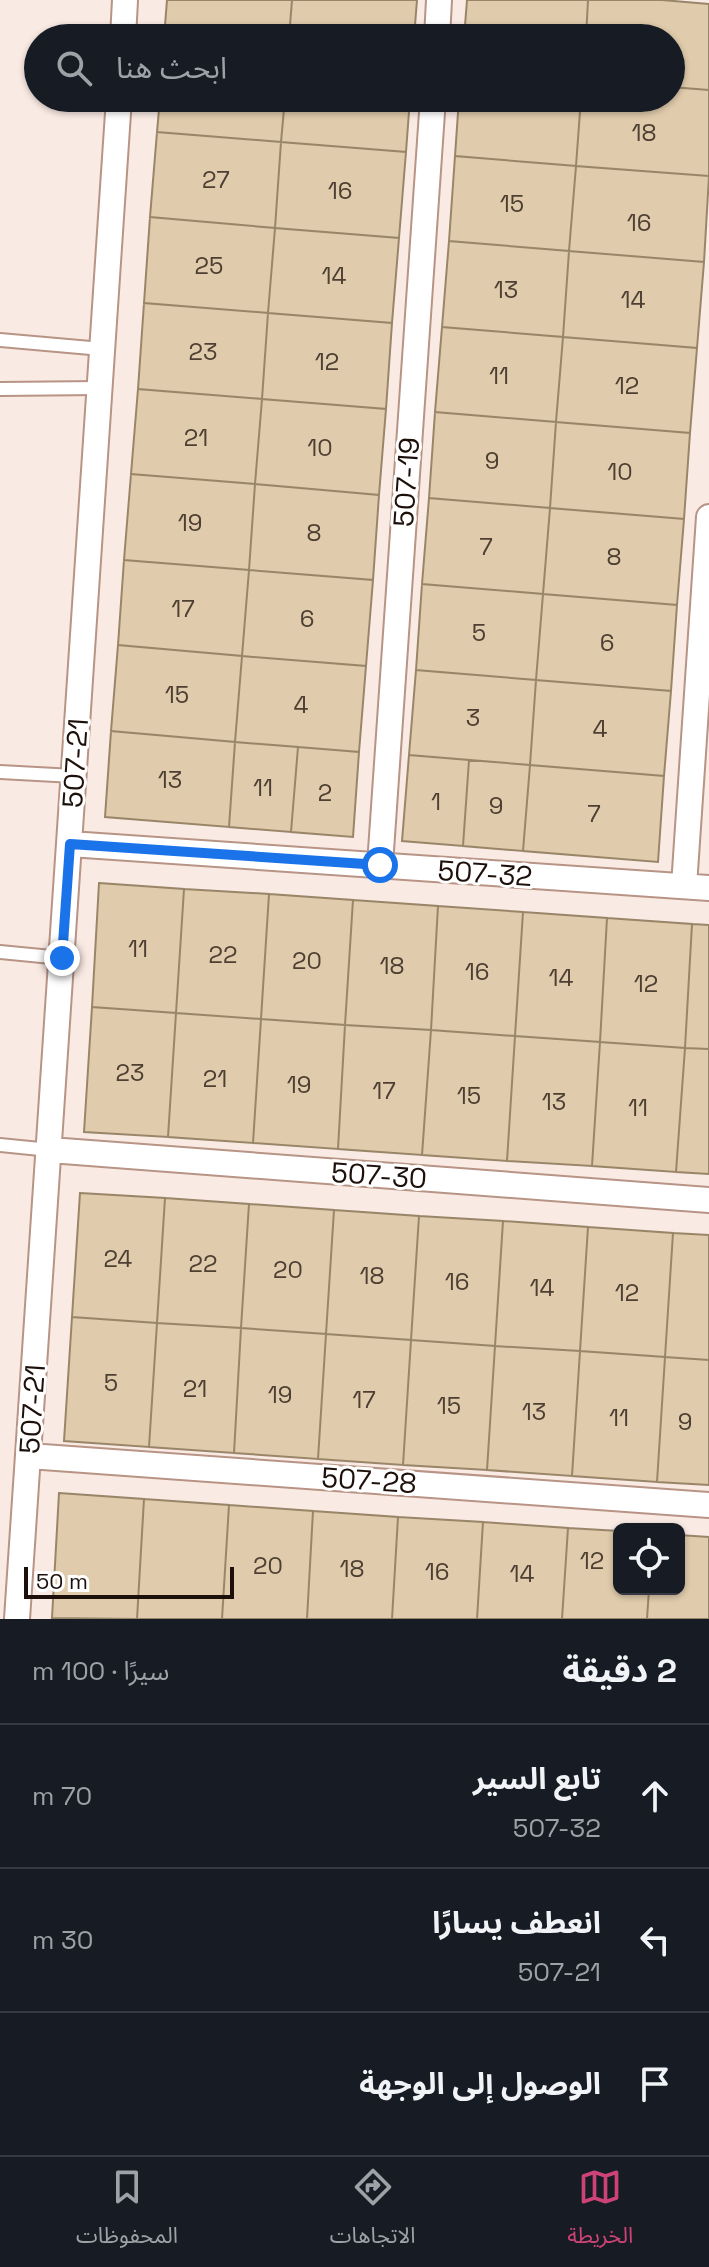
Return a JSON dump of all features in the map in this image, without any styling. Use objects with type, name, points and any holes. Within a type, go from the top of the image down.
[{"type":"street","points":[[124,24],[125,0]]},
{"type":"street","points":[[438,24],[439,0]]},
{"type":"street","name":"507-21","points":[[17,1619],[118,112]]},
{"type":"street","name":"507-19","points":[[380,865],[432,112]]},
{"type":"street","points":[[684,886],[709,517]]},
{"type":"street","name":"507-32","points":[[70,844],[709,888]]},
{"type":"street","name":"507-30","points":[[50,1150],[709,1200]]},
{"type":"street","name":"507-28","points":[[29,1456],[709,1505]]},
{"type":"lane","points":[[0,340],[102,349]]},
{"type":"lane","points":[[0,389],[99,388]]},
{"type":"lane","points":[[0,772],[74,776]]},
{"type":"lane","points":[[0,952],[62,958]]},
{"type":"lane","points":[[0,1145],[50,1150]]},
{"type":"building","points":[[167,0],[292,0],[290,24],[165,24]]},
{"type":"building","points":[[292,0],[417,0],[415,24],[290,24]]},
{"type":"building","points":[[467,0],[588,0],[587,24],[465,24]]},
{"type":"building","points":[[588,0],[662,0],[709,4],[709,90],[685,88],[685,24],[587,24]]},
{"type":"building","points":[[685,88],[709,90],[709,176],[576,166],[580,112],[685,112]]},
{"type":"building","points":[[159,112],[284,112],[281,142],[157,132]]},
{"type":"building","points":[[284,112],[409,112],[406,152],[281,142]]},
{"type":"building","points":[[458,112],[580,112],[576,166],[455,156]]},
{"type":"building","points":[[157,132],[281,142],[275,228],[150,217]]},
{"type":"building","points":[[281,142],[406,152],[399,238],[275,228]]},
{"type":"building","points":[[455,156],[576,166],[569,251],[449,241]]},
{"type":"building","points":[[576,166],[709,176],[704,262],[569,251]]},
{"type":"building","points":[[150,217],[275,228],[268,313],[144,303]]},
{"type":"building","points":[[275,228],[399,238],[392,323],[268,313]]},
{"type":"building","points":[[449,241],[569,251],[563,337],[442,327]]},
{"type":"building","points":[[569,251],[704,262],[697,348],[563,337]]},
{"type":"building","points":[[144,303],[268,313],[262,399],[138,389]]},
{"type":"building","points":[[268,313],[392,323],[386,409],[262,399]]},
{"type":"building","points":[[442,327],[563,337],[556,422],[435,412]]},
{"type":"building","points":[[563,337],[697,348],[690,433],[556,422]]},
{"type":"building","points":[[138,389],[262,399],[255,484],[131,474]]},
{"type":"building","points":[[262,399],[386,409],[379,495],[255,484]]},
{"type":"building","points":[[435,412],[556,422],[550,508],[429,498]]},
{"type":"building","points":[[556,422],[690,433],[684,519],[550,508]]},
{"type":"building","points":[[131,474],[255,484],[249,570],[124,560]]},
{"type":"building","points":[[255,484],[379,495],[373,580],[249,570]]},
{"type":"building","points":[[429,498],[550,508],[543,594],[422,584]]},
{"type":"building","points":[[550,508],[684,519],[677,605],[543,594]]},
{"type":"building","points":[[124,560],[249,570],[242,656],[118,645]]},
{"type":"building","points":[[249,570],[373,580],[366,666],[242,656]]},
{"type":"building","points":[[422,584],[543,594],[536,680],[416,670]]},
{"type":"building","points":[[543,594],[677,605],[671,691],[536,680]]},
{"type":"building","points":[[118,645],[242,656],[235,742],[111,731]]},
{"type":"building","points":[[242,656],[366,666],[359,752],[235,742]]},
{"type":"building","points":[[416,670],[536,680],[530,765],[409,755]]},
{"type":"building","points":[[536,680],[671,691],[664,776],[530,765]]},
{"type":"building","points":[[111,731],[235,742],[229,827],[105,817]]},
{"type":"building","points":[[235,742],[298,747],[291,832],[229,827]]},
{"type":"building","points":[[298,747],[359,752],[353,837],[291,832]]},
{"type":"building","points":[[409,755],[469,760],[463,846],[402,841]]},
{"type":"building","points":[[469,760],[530,765],[523,851],[463,846]]},
{"type":"building","points":[[530,765],[664,776],[658,862],[523,851]]},
{"type":"building","points":[[99,883],[184,889],[176,1013],[92,1007]]},
{"type":"building","points":[[184,889],[269,894],[261,1019],[176,1013]]},
{"type":"building","points":[[269,894],[353,900],[345,1025],[261,1019]]},
{"type":"building","points":[[353,900],[438,906],[431,1030],[345,1025]]},
{"type":"building","points":[[438,906],[523,912],[515,1036],[431,1030]]},
{"type":"building","points":[[523,912],[607,918],[600,1042],[515,1036]]},
{"type":"building","points":[[607,918],[692,924],[685,1048],[600,1042]]},
{"type":"building","points":[[692,924],[709,925],[709,1049],[685,1048]]},
{"type":"building","points":[[92,1007],[176,1013],[168,1137],[84,1132]]},
{"type":"building","points":[[176,1013],[261,1019],[253,1143],[168,1137]]},
{"type":"building","points":[[261,1019],[345,1025],[338,1149],[253,1143]]},
{"type":"building","points":[[345,1025],[431,1030],[422,1155],[338,1149]]},
{"type":"building","points":[[431,1030],[515,1036],[507,1161],[422,1155]]},
{"type":"building","points":[[515,1036],[600,1042],[592,1166],[507,1161]]},
{"type":"building","points":[[600,1042],[685,1048],[676,1172],[592,1166]]},
{"type":"building","points":[[685,1048],[709,1049],[709,1174],[676,1172]]},
{"type":"building","points":[[80,1193],[165,1198],[157,1323],[72,1317]]},
{"type":"building","points":[[165,1198],[249,1204],[241,1328],[157,1323]]},
{"type":"building","points":[[249,1204],[334,1210],[326,1334],[241,1328]]},
{"type":"building","points":[[334,1210],[419,1216],[411,1340],[326,1334]]},
{"type":"building","points":[[419,1216],[503,1221],[495,1346],[411,1340]]},
{"type":"building","points":[[503,1221],[588,1227],[580,1351],[495,1346]]},
{"type":"building","points":[[588,1227],[673,1233],[665,1357],[580,1351]]},
{"type":"building","points":[[673,1233],[709,1235],[709,1360],[665,1357]]},
{"type":"building","points":[[72,1317],[157,1323],[149,1447],[64,1441]]},
{"type":"building","points":[[157,1323],[241,1328],[234,1453],[149,1447]]},
{"type":"building","points":[[241,1328],[326,1334],[318,1459],[234,1453]]},
{"type":"building","points":[[326,1334],[411,1340],[403,1465],[318,1459]]},
{"type":"building","points":[[411,1340],[495,1346],[487,1470],[403,1465]]},
{"type":"building","points":[[495,1346],[580,1351],[572,1476],[487,1470]]},
{"type":"building","points":[[580,1351],[665,1357],[657,1482],[572,1476]]},
{"type":"building","points":[[665,1357],[709,1360],[709,1485],[657,1482]]},
{"type":"building","points":[[59,1493],[144,1499],[137,1619],[52,1618]]},
{"type":"building","points":[[144,1499],[229,1505],[222,1619],[137,1619]]},
{"type":"building","points":[[229,1505],[313,1511],[307,1619],[222,1619]]},
{"type":"building","points":[[313,1511],[398,1517],[392,1619],[307,1619]]},
{"type":"building","points":[[398,1517],[483,1522],[477,1619],[392,1619]]},
{"type":"building","points":[[483,1522],[568,1528],[562,1619],[477,1619]]},
{"type":"building","points":[[568,1528],[613,1531],[613,1595],[649,1595],[647,1619],[562,1619]]},
{"type":"building","points":[[685,1535],[709,1537],[709,1619],[647,1619],[649,1595],[685,1595]]},
{"type":"route","points":[[62,958],[70,844],[380,865]]}]
